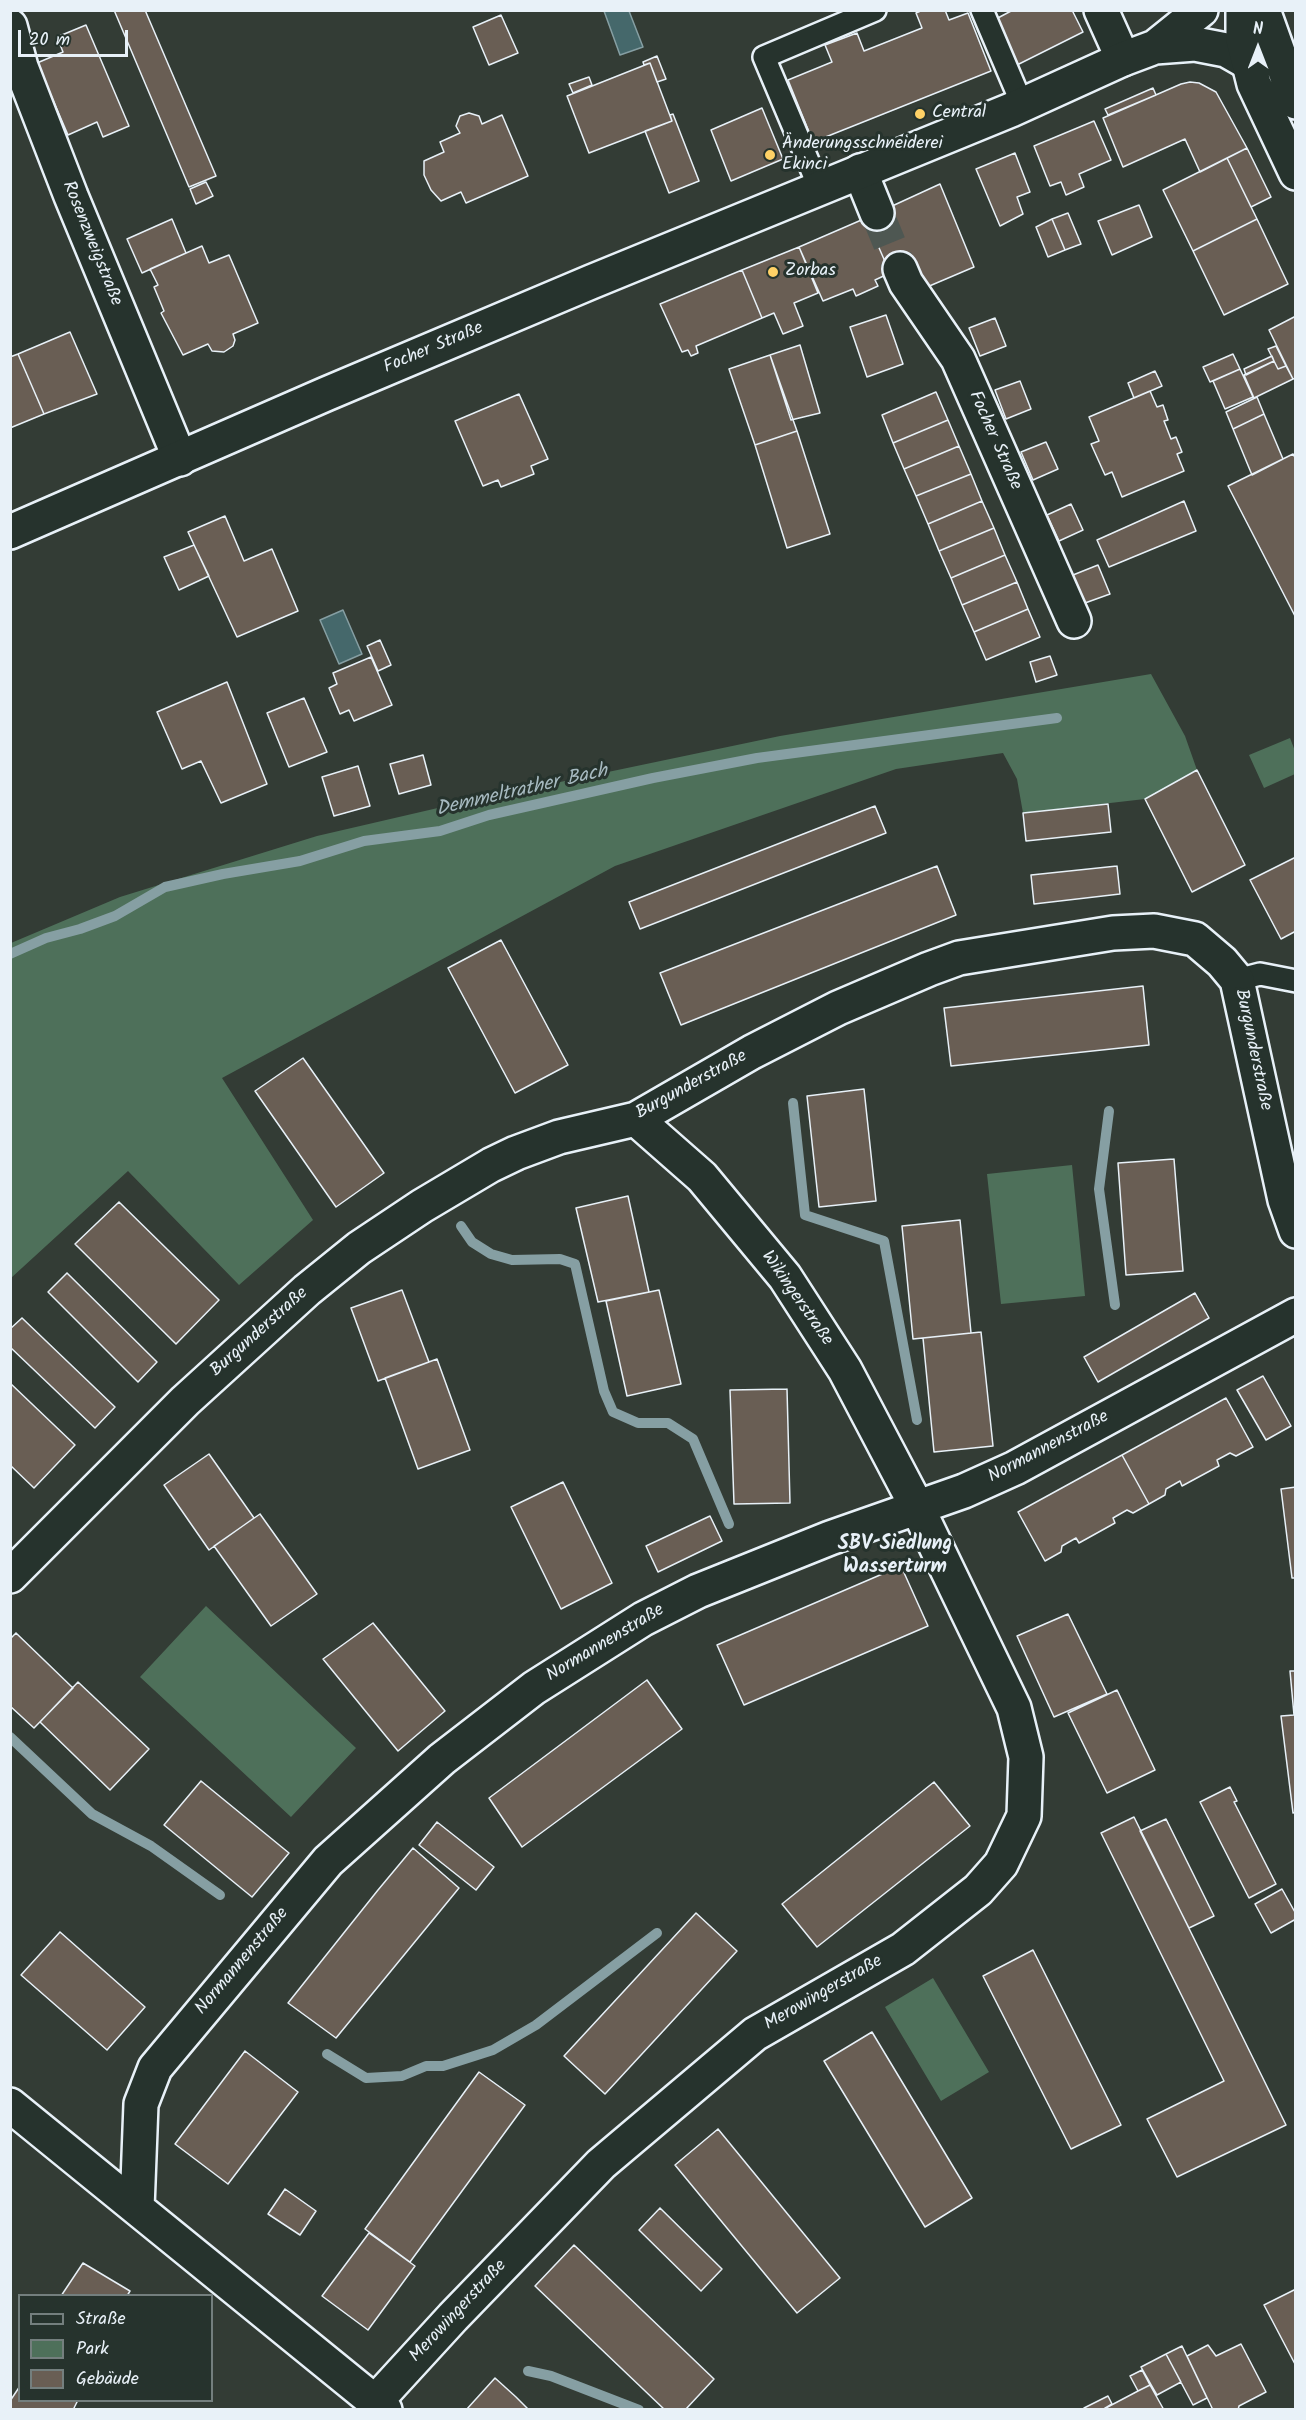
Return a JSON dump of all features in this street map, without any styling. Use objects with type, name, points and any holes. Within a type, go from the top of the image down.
[{"type":"street","points":[[1101,10],[1123,59]]},
{"type":"street","name":"Focher Straße","points":[[1155,47],[1201,10]]},
{"type":"street","points":[[1243,10],[1243,40],[1254,84],[1296,173]]},
{"type":"street","points":[[1263,10],[1296,103]]},
{"type":"street","name":"Rosenzweigstraße","points":[[10,26],[21,67],[50,142],[180,459]]},
{"type":"street","name":"Focher Straße","points":[[10,532],[359,380],[1155,47],[1195,44],[1226,50],[1272,76],[1296,103]]},
{"type":"street","points":[[860,171],[877,213]]},
{"type":"street","name":"Focher Straße","points":[[900,269],[906,283],[958,359],[1074,621]]},
{"type":"street","name":"Burgunderstraße","points":[[10,1576],[185,1401],[307,1290],[358,1248],[491,1165],[560,1137],[636,1119],[752,1052],[838,1008],[959,958],[1113,933],[1154,930],[1195,939],[1222,962],[1237,980],[1285,1200],[1296,1231]]},
{"type":"street","name":"Wikingerstraße","points":[[636,1119],[702,1177],[785,1277],[845,1370],[917,1507]]},
{"type":"street","name":"Normannenstraße","points":[[137,2208],[141,2104],[154,2068],[328,1861],[442,1759],[534,1688],[643,1619],[698,1591],[830,1538],[964,1491],[1015,1468],[1296,1315]]},
{"type":"street","name":"Merowingerstraße","points":[[380,2405],[461,2309],[601,2164],[755,2034],[903,1948],[978,1890],[1001,1864],[1024,1816],[1026,1757],[1014,1708],[917,1507]]},
{"type":"street","points":[[10,2105],[380,2405]]},
{"type":"lane","points":[[819,187],[764,57],[874,10]]},
{"type":"lane","points":[[982,10],[1022,104]]},
{"type":"lane","points":[[1237,980],[1260,974],[1296,981]]},
{"type":"green space","points":[[1151,674],[1185,736],[1197,770],[1145,799],[1023,813],[1017,779],[1003,753],[896,769],[615,866],[222,1078],[313,1220],[239,1285],[128,1171],[11,1278],[11,943],[120,897],[317,836],[455,804],[780,736]]},
{"type":"green space","points":[[1290,738],[1295,751],[1295,774],[1264,788],[1249,755]]},
{"type":"green space","points":[[1072,1165],[1085,1296],[1001,1304],[987,1174]]},
{"type":"green space","points":[[206,1606],[356,1748],[291,1817],[140,1677]]},
{"type":"green space","points":[[933,1978],[989,2072],[941,2101],[885,2007]]},
{"type":"water","points":[[604,11],[629,11],[643,47],[620,55]]},
{"type":"water","points":[[343,610],[362,654],[339,664],[320,620]]},
{"type":"building","points":[[114,10],[145,10],[216,176],[189,187]]},
{"type":"building","points":[[923,10],[945,10],[949,20],[968,13],[991,71],[813,142],[788,80],[832,62],[825,45],[857,33],[864,51],[922,28],[916,13]]},
{"type":"building","points":[[1013,10],[1072,10],[1083,32],[1017,65],[994,20]]},
{"type":"building","points":[[501,15],[518,53],[489,65],[473,27]]},
{"type":"building","points":[[86,25],[129,126],[103,137],[97,122],[68,135],[37,63],[63,52],[57,37]]},
{"type":"building","points":[[657,56],[666,79],[657,82],[650,63],[644,65],[643,62]]},
{"type":"building","points":[[650,63],[672,121],[589,153],[567,96]]},
{"type":"building","points":[[589,77],[592,85],[573,93],[569,84]]},
{"type":"building","points":[[1190,82],[1199,83],[1216,92],[1247,148],[1200,172],[1185,139],[1123,167],[1103,118]]},
{"type":"building","points":[[1153,88],[1156,95],[1108,115],[1105,109]]},
{"type":"building","points":[[762,108],[783,159],[731,181],[711,130]]},
{"type":"building","points":[[469,113],[479,116],[482,124],[502,115],[528,176],[466,203],[461,192],[441,201],[431,190],[424,175],[424,161],[444,152],[440,142],[460,133],[456,126],[460,116]]},
{"type":"building","points":[[673,114],[699,181],[669,193],[645,131],[672,121],[670,115]]},
{"type":"building","points":[[1094,121],[1111,160],[1079,174],[1084,187],[1066,195],[1061,182],[1050,186],[1034,146]]},
{"type":"building","points":[[1247,148],[1271,197],[1251,207],[1227,158]]},
{"type":"building","points":[[1015,153],[1030,192],[1017,197],[1023,214],[1000,226],[976,169]]},
{"type":"building","points":[[1227,158],[1257,219],[1193,251],[1163,190]]},
{"type":"building","points":[[206,182],[213,196],[196,204],[190,189]]},
{"type":"building","points":[[940,184],[974,267],[920,290],[890,273],[866,218]]},
{"type":"building","points":[[1139,205],[1152,237],[1112,255],[1098,221]]},
{"type":"building","points":[[1068,213],[1081,244],[1065,250],[1052,219]]},
{"type":"building","points":[[866,218],[890,273],[875,280],[878,286],[856,296],[853,289],[823,301],[799,247]]},
{"type":"building","points":[[172,219],[186,253],[142,273],[127,239]]},
{"type":"building","points":[[1052,219],[1065,250],[1048,257],[1036,227]]},
{"type":"building","points":[[1257,219],[1288,284],[1224,315],[1193,251]]},
{"type":"building","points":[[202,246],[209,263],[229,255],[258,323],[233,334],[235,340],[233,346],[224,352],[212,351],[208,344],[183,355],[161,313],[164,311],[154,287],[158,285],[150,269]]},
{"type":"building","points":[[799,247],[818,293],[794,303],[803,326],[783,334],[774,313],[762,318],[742,270]]},
{"type":"building","points":[[742,270],[762,318],[696,346],[698,353],[691,356],[688,350],[682,352],[660,304]]},
{"type":"building","points":[[886,315],[903,364],[867,377],[850,327]]},
{"type":"building","points":[[1296,316],[1296,378],[1293,379],[1269,330]]},
{"type":"building","points":[[995,318],[1006,346],[980,356],[969,328]]},
{"type":"building","points":[[70,332],[97,394],[44,414],[18,354]]},
{"type":"building","points":[[800,345],[820,413],[791,420],[770,355]]},
{"type":"building","points":[[1276,346],[1286,366],[1278,369],[1268,349]]},
{"type":"building","points":[[18,354],[44,414],[10,428],[10,357]]},
{"type":"building","points":[[1233,354],[1240,369],[1210,382],[1203,367]]},
{"type":"building","points":[[770,355],[797,431],[755,445],[729,369]]},
{"type":"building","points":[[1272,356],[1274,361],[1246,375],[1244,369]]},
{"type":"building","points":[[1274,361],[1278,369],[1286,366],[1293,379],[1254,398],[1244,375]]},
{"type":"building","points":[[1240,369],[1253,397],[1225,409],[1213,381]]},
{"type":"building","points":[[1155,371],[1162,386],[1134,398],[1128,383]]},
{"type":"building","points":[[1020,381],[1031,409],[1006,419],[995,390]]},
{"type":"building","points":[[1150,391],[1157,407],[1163,405],[1168,420],[1164,421],[1171,439],[1176,437],[1182,452],[1177,454],[1184,471],[1122,497],[1112,472],[1105,475],[1091,444],[1099,441],[1089,417]]},
{"type":"building","points":[[936,392],[948,420],[893,443],[882,415]]},
{"type":"building","points":[[519,394],[548,459],[531,466],[534,474],[501,487],[498,480],[483,486],[455,421]]},
{"type":"building","points":[[1257,397],[1264,414],[1233,429],[1226,412]]},
{"type":"building","points":[[1264,414],[1283,459],[1252,475],[1233,429]]},
{"type":"building","points":[[948,420],[959,446],[904,469],[893,443]]},
{"type":"building","points":[[797,431],[830,534],[787,548],[755,445]]},
{"type":"building","points":[[1046,442],[1058,469],[1033,480],[1021,452]]},
{"type":"building","points":[[959,446],[971,474],[916,496],[904,469]]},
{"type":"building","points":[[1293,454],[1296,459],[1296,618],[1228,486]]},
{"type":"building","points":[[971,474],[982,501],[928,524],[916,496]]},
{"type":"building","points":[[982,501],[994,528],[939,551],[928,524]]},
{"type":"building","points":[[1184,501],[1196,531],[1109,567],[1097,540]]},
{"type":"building","points":[[1071,504],[1083,530],[1059,541],[1047,515]]},
{"type":"building","points":[[225,516],[244,561],[272,549],[298,611],[237,637],[188,532]]},
{"type":"building","points":[[994,528],[1005,555],[951,578],[939,551]]},
{"type":"building","points":[[194,545],[209,576],[179,590],[164,557]]},
{"type":"building","points":[[1005,555],[1017,582],[962,605],[951,578]]},
{"type":"building","points":[[1098,565],[1110,594],[1085,603],[1073,575]]},
{"type":"building","points":[[1017,582],[1028,609],[974,632],[962,605]]},
{"type":"building","points":[[1028,609],[1040,637],[986,660],[974,632]]},
{"type":"building","points":[[380,640],[391,665],[378,671],[367,646]]},
{"type":"building","points":[[1050,656],[1057,675],[1036,682],[1030,662]]},
{"type":"building","points":[[371,657],[392,705],[354,721],[349,710],[340,714],[329,688],[337,684],[333,673]]},
{"type":"building","points":[[227,682],[267,784],[221,803],[201,761],[182,769],[157,712]]},
{"type":"building","points":[[304,698],[327,752],[289,767],[267,713]]},
{"type":"building","points":[[423,755],[431,785],[399,794],[390,764]]},
{"type":"building","points":[[358,766],[370,806],[334,816],[322,777]]},
{"type":"building","points":[[1197,770],[1245,865],[1192,892],[1145,799]]},
{"type":"building","points":[[1108,804],[1111,832],[1026,841],[1023,813]]},
{"type":"building","points":[[875,806],[886,833],[640,929],[629,902]]},
{"type":"building","points":[[1296,857],[1296,931],[1281,939],[1250,880]]},
{"type":"building","points":[[937,866],[956,915],[681,1025],[660,973]]},
{"type":"building","points":[[1117,866],[1120,894],[1034,904],[1031,875]]},
{"type":"building","points":[[501,940],[568,1065],[515,1093],[448,968]]},
{"type":"building","points":[[1143,986],[1149,1045],[951,1066],[944,1008]]},
{"type":"building","points":[[303,1058],[384,1173],[336,1207],[255,1091]]},
{"type":"building","points":[[864,1089],[876,1201],[819,1207],[807,1096]]},
{"type":"building","points":[[1174,1159],[1183,1271],[1126,1275],[1118,1163]]},
{"type":"building","points":[[628,1196],[649,1292],[598,1302],[576,1208]]},
{"type":"building","points":[[119,1202],[219,1300],[176,1344],[75,1244]]},
{"type":"building","points":[[960,1220],[971,1333],[913,1339],[902,1226]]},
{"type":"building","points":[[67,1273],[157,1362],[138,1382],[48,1292]]},
{"type":"building","points":[[402,1290],[429,1362],[378,1381],[351,1308]]},
{"type":"building","points":[[659,1290],[681,1384],[627,1396],[606,1301]]},
{"type":"building","points":[[1195,1293],[1209,1318],[1098,1382],[1084,1357]]},
{"type":"building","points":[[22,1318],[115,1407],[95,1428],[10,1347],[10,1329]]},
{"type":"building","points":[[981,1332],[993,1446],[934,1452],[923,1338]]},
{"type":"building","points":[[437,1359],[470,1450],[418,1469],[385,1378]]},
{"type":"building","points":[[1263,1376],[1291,1426],[1266,1440],[1237,1390]]},
{"type":"building","points":[[10,1383],[75,1445],[34,1488],[10,1465]]},
{"type":"building","points":[[787,1389],[790,1503],[734,1504],[730,1390]]},
{"type":"building","points":[[1226,1398],[1253,1447],[1236,1456],[1230,1453],[1217,1460],[1219,1466],[1182,1486],[1180,1481],[1166,1489],[1165,1495],[1149,1504],[1122,1455]]},
{"type":"building","points":[[209,1454],[254,1518],[209,1550],[164,1485]]},
{"type":"building","points":[[1122,1455],[1149,1504],[1133,1513],[1127,1510],[1113,1518],[1115,1523],[1079,1543],[1076,1538],[1062,1546],[1061,1552],[1045,1561],[1018,1512]]},
{"type":"building","points":[[563,1482],[612,1583],[561,1609],[511,1507]]},
{"type":"building","points":[[1296,1487],[1296,1578],[1292,1578],[1281,1489]]},
{"type":"building","points":[[260,1514],[317,1594],[271,1626],[214,1546]]},
{"type":"building","points":[[710,1516],[722,1541],[658,1572],[646,1546]]},
{"type":"building","points":[[901,1566],[928,1626],[744,1705],[717,1645]]},
{"type":"building","points":[[1068,1614],[1107,1694],[1054,1717],[1017,1636]]},
{"type":"building","points":[[373,1623],[445,1711],[398,1751],[323,1659]]},
{"type":"building","points":[[16,1633],[73,1688],[34,1728],[10,1706],[10,1639]]},
{"type":"building","points":[[1290,1671],[1296,1671],[1296,1812],[1293,1813],[1281,1716],[1294,1715]]},
{"type":"building","points":[[647,1680],[682,1729],[522,1847],[489,1798]]},
{"type":"building","points":[[78,1682],[149,1749],[110,1790],[40,1722]]},
{"type":"building","points":[[1117,1690],[1155,1770],[1107,1793],[1068,1713]]},
{"type":"building","points":[[201,1781],[289,1853],[252,1897],[164,1825]]},
{"type":"building","points":[[934,1782],[970,1826],[817,1947],[782,1904]]},
{"type":"building","points":[[1230,1787],[1237,1801],[1234,1802],[1276,1884],[1249,1898],[1200,1802]]},
{"type":"building","points":[[1134,1817],[1286,2125],[1177,2177],[1147,2119],[1224,2081],[1101,1833]]},
{"type":"building","points":[[1166,1819],[1214,1916],[1189,1928],[1140,1831]]},
{"type":"building","points":[[437,1822],[494,1867],[476,1890],[419,1845]]},
{"type":"building","points":[[413,1848],[459,1888],[336,2038],[288,2003]]},
{"type":"building","points":[[1282,1889],[1296,1914],[1296,1919],[1271,1933],[1255,1904]]},
{"type":"building","points":[[696,1913],[737,1951],[605,2094],[564,2056]]},
{"type":"building","points":[[60,1932],[145,2007],[107,2050],[21,1975]]},
{"type":"building","points":[[1033,1950],[1121,2125],[1071,2149],[983,1976]]},
{"type":"building","points":[[872,2032],[972,2198],[925,2227],[824,2061]]},
{"type":"building","points":[[245,2051],[298,2092],[228,2184],[175,2144]]},
{"type":"building","points":[[479,2072],[525,2105],[410,2262],[365,2229]]},
{"type":"building","points":[[718,2129],[840,2278],[797,2313],[675,2165]]},
{"type":"building","points":[[285,2189],[316,2211],[300,2235],[268,2214]]},
{"type":"building","points":[[660,2208],[722,2269],[701,2291],[639,2230]]},
{"type":"building","points":[[369,2233],[415,2266],[368,2330],[322,2296]]},
{"type":"building","points":[[574,2245],[714,2379],[685,2410],[665,2410],[535,2286]]},
{"type":"building","points":[[83,2263],[130,2291],[128,2294],[62,2294]]},
{"type":"building","points":[[1296,2289],[1296,2366],[1264,2305]]},
{"type":"building","points":[[1241,2344],[1266,2392],[1239,2406],[1238,2410],[1213,2410],[1187,2356],[1208,2345],[1216,2356]]},
{"type":"building","points":[[1182,2346],[1207,2398],[1193,2405],[1166,2354]]},
{"type":"building","points":[[1166,2354],[1181,2382],[1157,2395],[1141,2367]]},
{"type":"building","points":[[1142,2370],[1150,2385],[1138,2391],[1130,2376]]},
{"type":"building","points":[[495,2378],[516,2397],[529,2410],[466,2410]]},
{"type":"building","points":[[1150,2385],[1164,2410],[1102,2410],[1138,2391]]},
{"type":"building","points":[[18,2389],[18,2402],[77,2402],[73,2410],[10,2410],[10,2401]]},
{"type":"building","points":[[1108,2396],[1112,2404],[1102,2410],[1084,2408]]},
{"type":"waterway","name":"Demmeltrather Bach","points":[[10,954],[46,938],[115,916],[165,887],[300,861],[364,841],[440,831],[489,815],[653,778],[757,758],[1057,718]]},
{"type":"waterway","points":[[793,1103],[805,1215],[884,1241],[917,1420]]},
{"type":"waterway","points":[[1109,1111],[1099,1189],[1115,1305]]},
{"type":"waterway","points":[[461,1226],[472,1242],[491,1254],[512,1260],[560,1259],[575,1264],[604,1391],[613,1412],[638,1423],[668,1423],[693,1439],[729,1524]]},
{"type":"waterway","points":[[10,1737],[92,1814],[151,1846],[220,1895]]},
{"type":"waterway","points":[[327,2054],[366,2078],[402,2076],[426,2066],[443,2066],[493,2050],[536,2025],[657,1933]]},
{"type":"waterway","points":[[528,2371],[551,2376],[639,2410]]},
{"type":"tunnel","points":[[877,213],[900,269]]},
{"type":"place","name":"Central","points":[[920,114]]},
{"type":"place","name":"Änderungsschneiderei Ekinci","points":[[770,155]]},
{"type":"place","name":"Zorbas","points":[[773,272]]},
{"type":"district","name":"SBV Siedlung Wasserturm","points":[[895,1558]]}]
